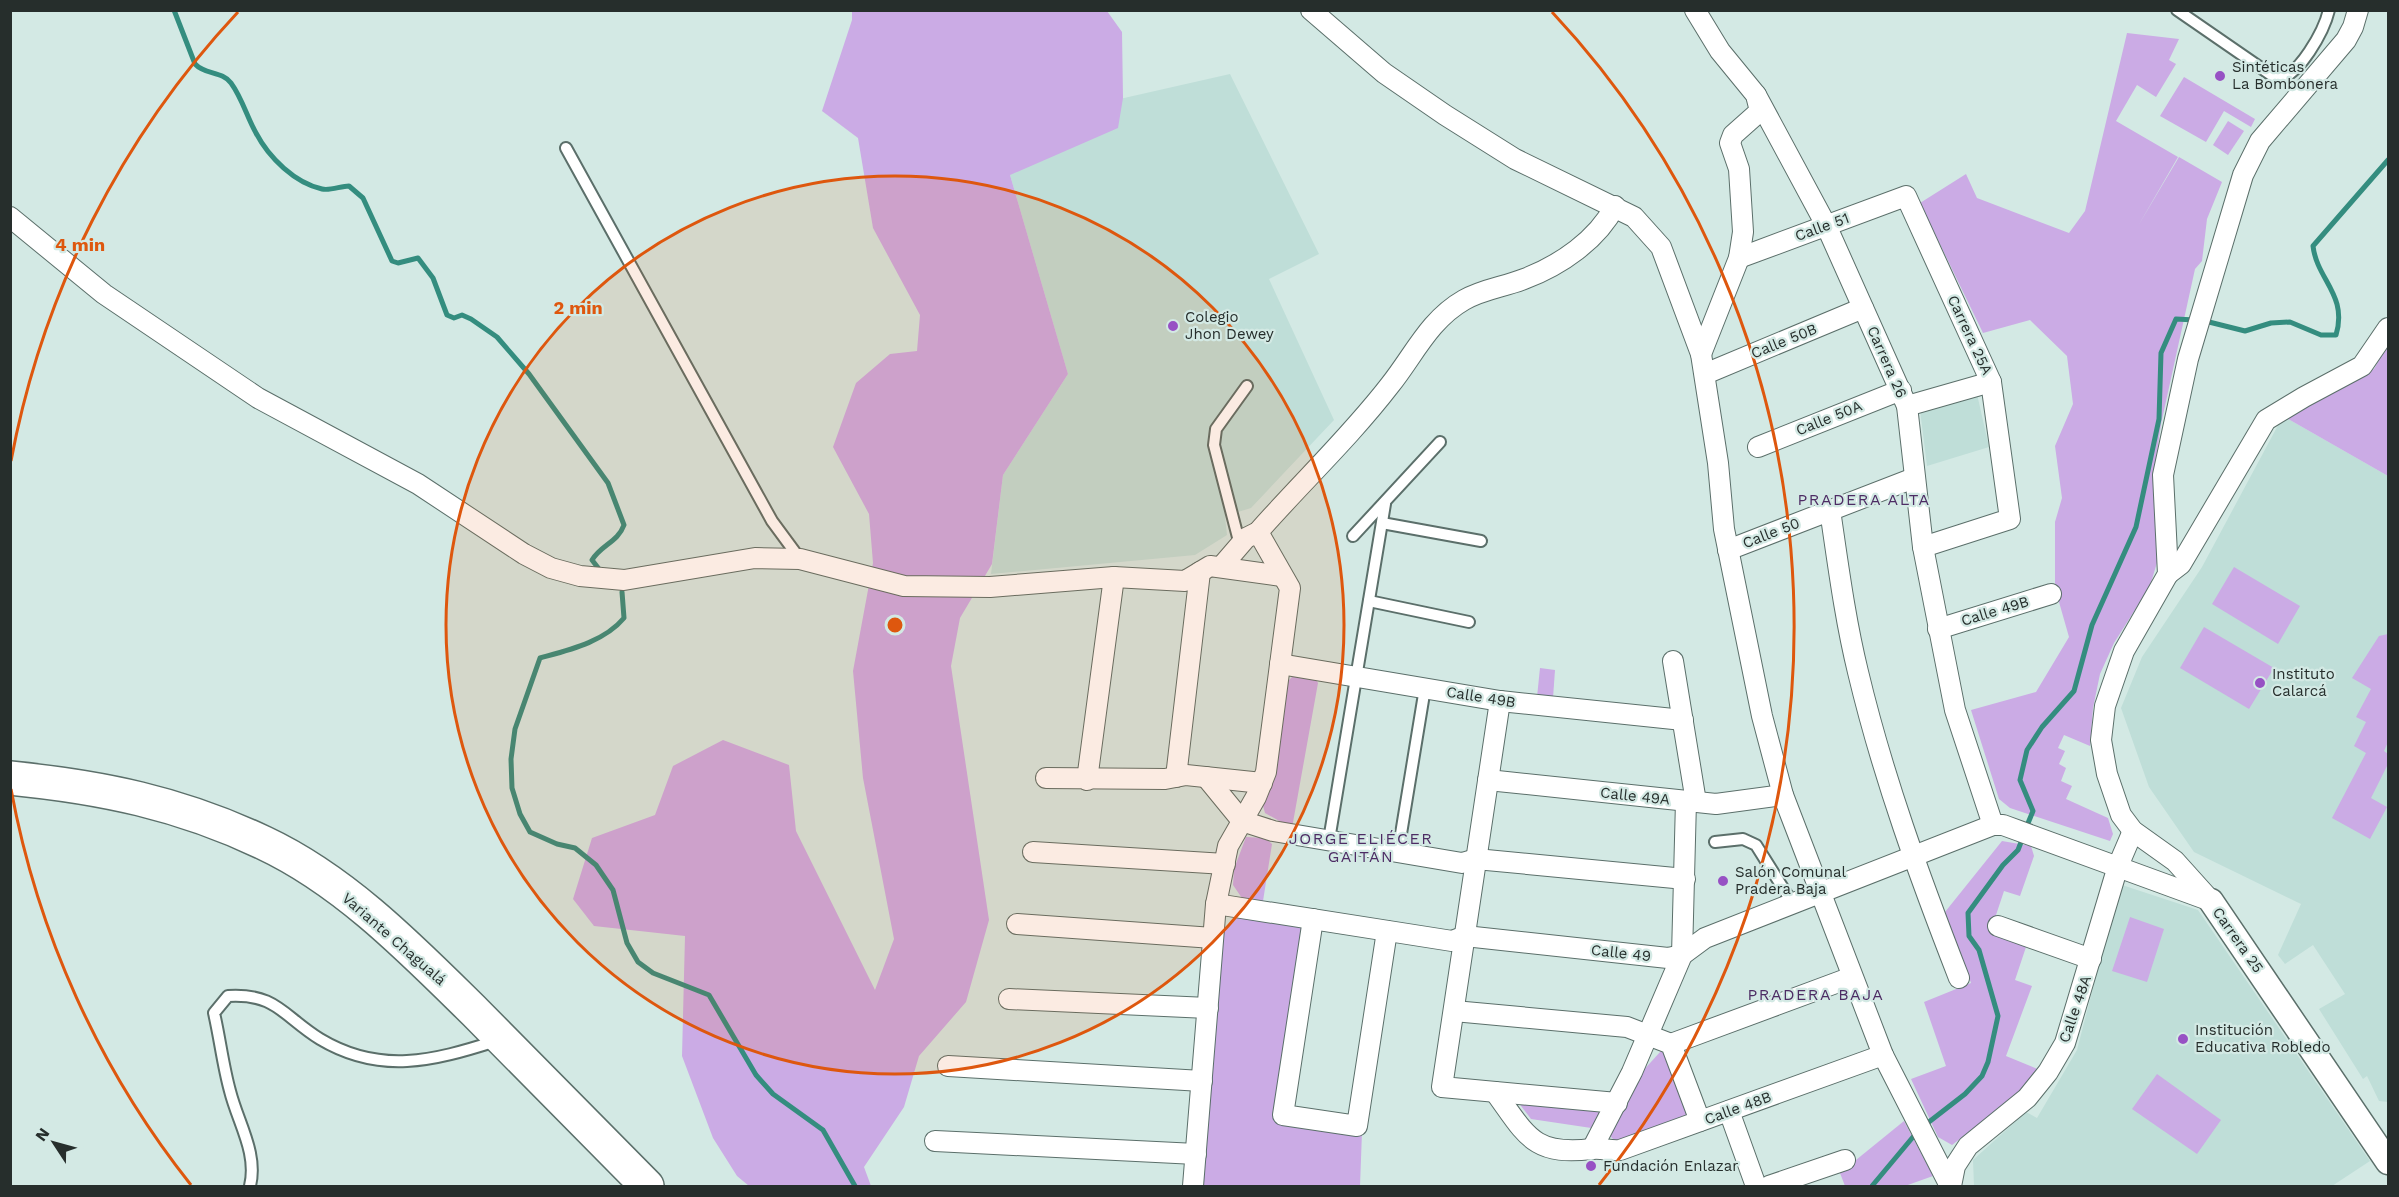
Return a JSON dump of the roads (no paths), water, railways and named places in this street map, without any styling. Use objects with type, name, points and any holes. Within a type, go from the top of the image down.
[{"type":"highway","name":"Variante Chagualá","points":[[10,778],[118,792],[176,807],[265,843],[343,893],[384,926],[502,1039],[647,1186]]},
{"type":"street","points":[[1311,10],[1384,73],[1445,115],[1515,159],[1634,217],[1660,247],[1703,364],[1728,550],[1761,716],[1783,795],[1883,1055],[1950,1186]]},
{"type":"street","name":"Carrera 26","points":[[1695,10],[1720,51],[1756,95],[1826,225],[1904,398],[1923,547],[1954,710],[2003,826]]},
{"type":"street","points":[[2168,574],[2163,475],[2188,359],[2243,175],[2259,142],[2346,40],[2358,10]]},
{"type":"street","points":[[1703,364],[1739,258],[1743,232],[1739,169],[1730,142],[1733,135],[1760,111],[1756,95]]},
{"type":"street","name":"Calle 51","points":[[1739,258],[1906,196]]},
{"type":"street","name":"Carrera 25A","points":[[1906,196],[1991,382],[2010,519],[1923,547]]},
{"type":"street","points":[[1221,567],[1240,545],[1258,532],[1390,385],[1416,346],[1446,311],[1464,299],[1524,279],[1571,254],[1593,236],[1615,206]]},
{"type":"street","points":[[10,217],[104,294],[258,398],[417,484],[524,554],[551,568],[580,576],[624,580],[755,558],[800,559],[904,586],[990,587],[1114,577],[1185,581],[1210,566],[1282,576]]},
{"type":"street","name":"Calle 50B","points":[[1703,364],[1863,308]]},
{"type":"street","points":[[2211,901],[2175,861],[2133,831],[2121,815],[2107,774],[2101,740],[2105,706],[2124,651],[2168,574],[2181,564],[2266,420],[2362,366],[2388,328]]},
{"type":"street","name":"Calle 50A","points":[[1758,447],[1904,398],[1991,382]]},
{"type":"street","name":"Calle 50","points":[[1728,550],[1914,478]]},
{"type":"street","points":[[1830,510],[1857,670],[1882,764],[1913,858],[1959,978]]},
{"type":"street","points":[[1194,1186],[1216,904],[1228,846],[1266,772],[1290,588],[1258,532]]},
{"type":"street","points":[[1176,777],[1200,572]]},
{"type":"street","points":[[1087,780],[1114,577]]},
{"type":"street","name":"Calle 49B","points":[[1938,629],[2051,594]]},
{"type":"street","points":[[1592,1149],[1617,1103],[1682,954],[1691,802],[1683,720],[1673,661]]},
{"type":"street","name":"Calle 49B","points":[[1280,664],[1500,701],[1683,720]]},
{"type":"street","points":[[1500,701],[1442,1087],[1617,1103]]},
{"type":"street","points":[[1206,777],[1242,821],[1274,831],[1462,863],[1476,859],[1685,879]]},
{"type":"street","points":[[1046,778],[1087,780],[1206,777],[1262,783]]},
{"type":"street","name":"Calle 49A","points":[[1488,780],[1716,804],[1783,795]]},
{"type":"street","name":"Calle 49","points":[[1216,904],[1452,941],[1465,936],[1668,958],[1682,954],[1705,938],[2003,826]]},
{"type":"street","name":"Carrera 25","points":[[2003,826],[2042,837],[2211,901],[2388,1162]]},
{"type":"street","name":"Calle 48A","points":[[1950,1186],[1955,1166],[1968,1146],[2027,1098],[2048,1072],[2065,1043],[2118,866],[2133,831]]},
{"type":"street","points":[[1033,852],[1225,864]]},
{"type":"street","points":[[1312,919],[1283,1115],[1357,1126],[1387,931]]},
{"type":"street","points":[[1017,924],[1214,938]]},
{"type":"street","points":[[1998,926],[2091,959]]},
{"type":"street","points":[[1454,1011],[1628,1027],[1671,1044],[1852,977]]},
{"type":"street","points":[[1009,999],[1208,1008]]},
{"type":"street","points":[[1671,1044],[1701,1121]]},
{"type":"street","name":"Calle 48B","points":[[1495,1092],[1520,1127],[1533,1141],[1545,1148],[1576,1152],[1592,1149],[1620,1150],[1883,1055]]},
{"type":"street","points":[[948,1066],[1202,1081]]},
{"type":"street","points":[[1729,1111],[1756,1186]]},
{"type":"street","points":[[935,1141],[1196,1154]]},
{"type":"street","points":[[1769,1186],[1845,1160]]},
{"type":"lane","points":[[2177,10],[2277,80],[2284,78],[2310,51],[2329,10]]},
{"type":"lane","points":[[566,148],[772,521],[800,559]]},
{"type":"lane","points":[[1240,545],[1214,445],[1216,429],[1247,386]]},
{"type":"lane","points":[[1353,536],[1440,442]]},
{"type":"lane","points":[[1329,840],[1385,504]]},
{"type":"lane","points":[[1382,523],[1480,542]]},
{"type":"lane","points":[[1369,601],[1468,622]]},
{"type":"lane","points":[[1398,852],[1425,688]]},
{"type":"lane","points":[[1714,842],[1743,839],[1756,845],[1793,904]]},
{"type":"lane","points":[[250,1186],[253,1175],[249,1145],[229,1090],[214,1013],[228,996],[263,998],[320,1038],[352,1055],[381,1062],[451,1056],[502,1039]]},
{"type":"waterway","points":[[174,10],[195,64],[231,83],[261,142],[275,160],[293,175],[312,186],[325,189],[349,186],[363,198],[392,261],[398,263],[418,258],[433,278],[447,315],[454,318],[462,315],[497,337],[529,374],[608,483],[624,525],[618,536],[592,560],[599,569]]},
{"type":"waterway","points":[[2205,321],[2245,331],[2271,323],[2290,322],[2321,335],[2336,335],[2339,321],[2338,309],[2320,269],[2313,246],[2388,160]]},
{"type":"waterway","points":[[2026,828],[2033,811],[2020,780],[2027,750],[2042,727],[2074,691],[2092,625],[2136,527],[2159,419],[2161,353],[2176,319],[2195,320]]},
{"type":"waterway","points":[[622,592],[624,618],[616,626],[585,644],[540,658],[515,729],[511,759],[512,788],[520,814],[530,832],[557,844],[575,848],[596,865],[613,890],[627,943],[638,962],[653,973],[709,995],[756,1075],[773,1094],[823,1130],[855,1186]]},
{"type":"waterway","points":[[1925,1125],[1965,1094],[1982,1076],[1988,1062],[1998,1016],[1979,950],[1969,936],[1968,913],[2003,865],[2018,850],[2023,837]]},
{"type":"waterway","points":[[1872,1186],[1918,1131]]},
{"type":"place","name":"Sintéticas La Bombonera","points":[[2220,76]]},
{"type":"place","name":"Colegio Jhon Dewey","points":[[1173,326]]},
{"type":"place","name":"Instituto Calarcá","points":[[2260,683]]},
{"type":"place","name":"Salón Comunal Pradera Baja","points":[[1723,881]]},
{"type":"place","name":"Institución Educativa Robledo","points":[[2183,1039]]},
{"type":"place","name":"Fundación Enlazar","points":[[1591,1166]]},
{"type":"district","name":"PRADERA ALTA","points":[[1864,499]]},
{"type":"district","name":"JORGE ELIÉCER GAITÁN","points":[[1361,847]]},
{"type":"district","name":"PRADERA BAJA","points":[[1816,994]]}]
